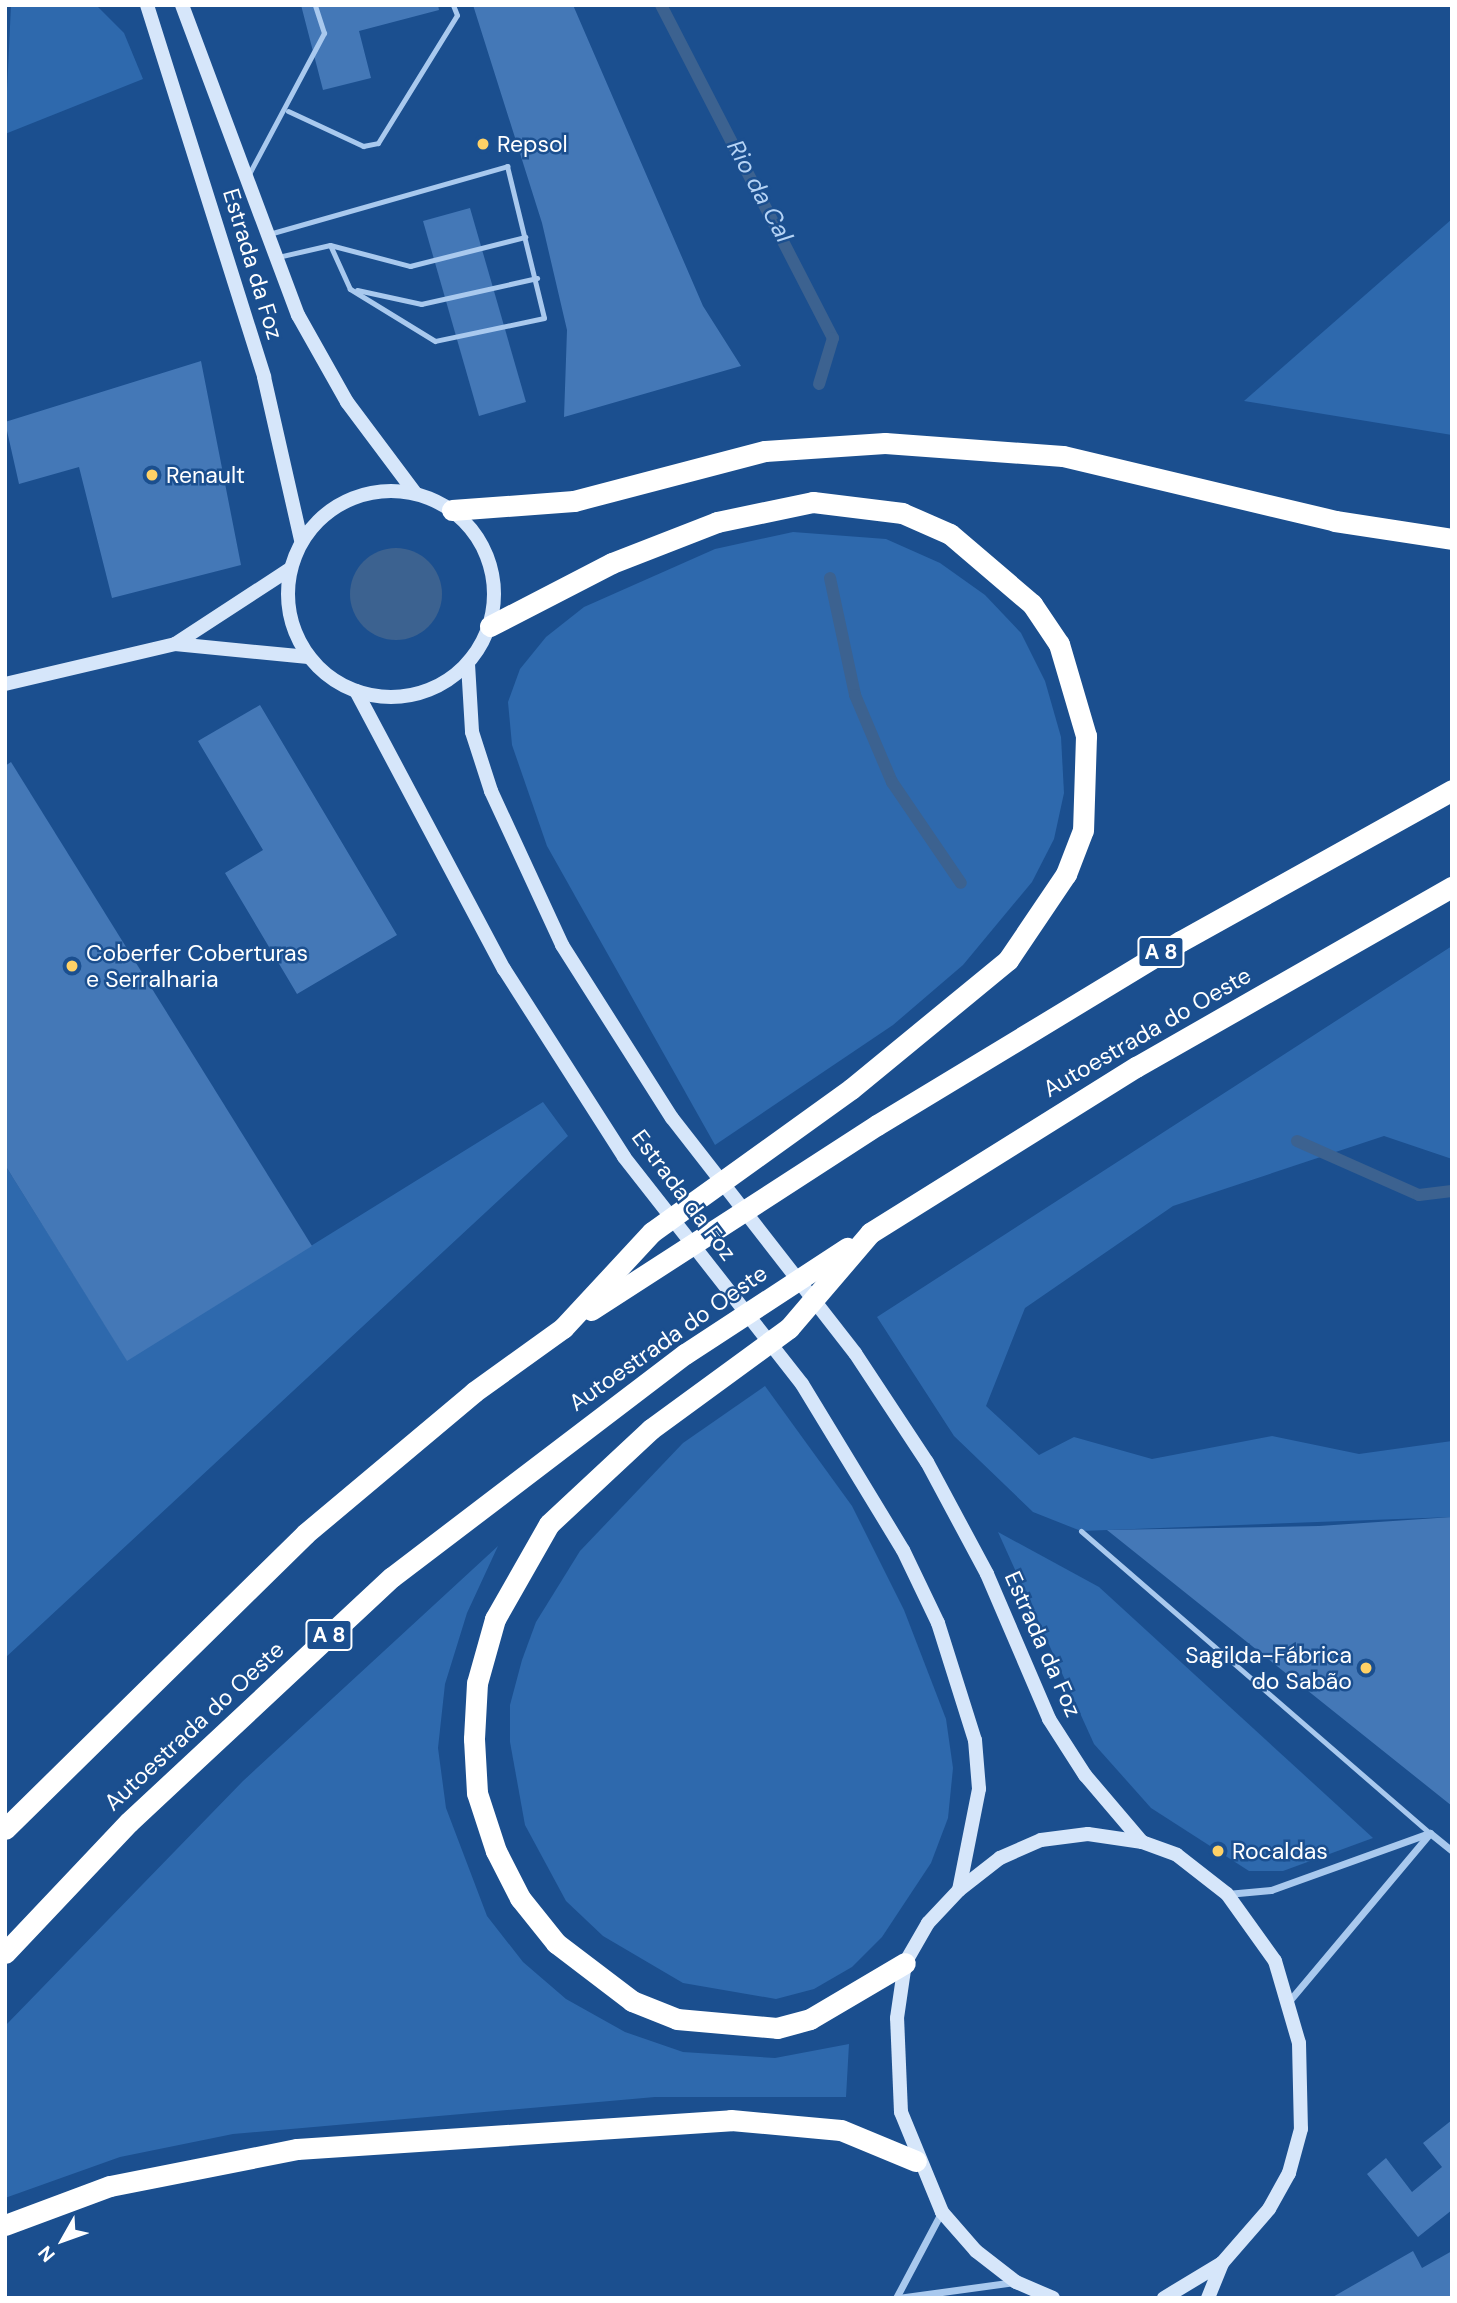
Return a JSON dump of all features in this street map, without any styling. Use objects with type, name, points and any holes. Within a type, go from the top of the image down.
[{"type":"highway","points":[[452,510],[573,502],[765,451],[885,443],[1063,456],[1335,521],[1452,539]]},
{"type":"highway","points":[[490,626],[600,568],[704,527],[813,502],[902,513],[950,534],[1032,604],[1059,644],[1086,736],[1083,830],[1066,874],[1008,960],[851,1089],[652,1232],[563,1328]]},
{"type":"highway","name":"A 8","points":[[5,1829],[305,1534],[474,1392],[563,1328],[877,1125],[1181,941],[1452,790]]},
{"type":"highway","name":"Autoestrada do Oeste","points":[[5,1953],[129,1822],[392,1577],[685,1354],[970,1167],[1452,887]]},
{"type":"highway","points":[[870,1233],[789,1328],[651,1429],[549,1524],[495,1619],[477,1683],[474,1739],[477,1793],[496,1851],[520,1899],[556,1943],[632,2001],[677,2019],[777,2028],[810,2019],[905,1963]]},
{"type":"highway","points":[[5,2225],[165,2172],[324,2147],[791,2121],[841,2130],[916,2161]]},
{"type":"main road","name":"Estrada da Foz","points":[[147,5],[264,377],[301,540]]},
{"type":"main road","name":"Estrada da Foz","points":[[182,5],[266,235],[332,379],[415,493]]},
{"type":"main road","points":[[5,684],[176,644],[309,657],[356,691],[416,695],[468,664],[490,626],[495,593],[489,562],[475,533],[452,510],[415,493],[383,489],[350,498],[301,540],[290,569],[287,600],[309,657]]},
{"type":"main road","points":[[176,644],[290,569]]},
{"type":"main road","name":"Estrada da Foz","points":[[468,664],[472,732],[491,791],[562,945],[672,1118],[855,1353],[927,1462],[987,1574],[1049,1719],[1085,1775],[1142,1842]]},
{"type":"main road","name":"Estrada da Foz","points":[[356,691],[504,969],[624,1157],[802,1384],[903,1550],[938,1623],[975,1740],[979,1790],[959,1890]]},
{"type":"main road","points":[[1053,2298],[1016,2281],[976,2251],[942,2212],[916,2161],[894,2064],[905,1963],[928,1923],[959,1890],[1000,1858],[1041,1840],[1088,1834],[1142,1842],[1177,1855],[1227,1894],[1275,1961],[1290,2000],[1304,2088],[1301,2129],[1269,2208],[1222,2263],[1164,2298]]},
{"type":"main road","points":[[1208,2298],[1222,2263]]},
{"type":"street","points":[[1430,1833],[1452,1851]]},
{"type":"street","points":[[1227,1894],[1271,1890],[1430,1833]]},
{"type":"street","points":[[1290,2000],[1430,1833]]},
{"type":"street","points":[[897,2298],[942,2212]]},
{"type":"street","points":[[897,2298],[1016,2281]]},
{"type":"lane","points":[[245,180],[288,111],[324,33],[315,5]]},
{"type":"lane","points":[[288,111],[363,146],[377,143],[457,15],[453,5]]},
{"type":"lane","points":[[266,235],[507,166],[537,278],[544,318],[435,341],[351,289],[330,246]]},
{"type":"lane","points":[[275,257],[330,246],[410,266],[525,237]]},
{"type":"lane","points":[[351,289],[421,304],[537,278]]},
{"type":"lane","points":[[1081,1531],[1430,1833]]},
{"type":"shaded area","points":[[11,5],[97,6],[124,33],[143,79],[5,134]]},
{"type":"shaded area","points":[[1452,219],[1452,435],[1244,401]]},
{"type":"shaded area","points":[[793,532],[886,539],[940,563],[985,595],[1021,633],[1045,681],[1061,737],[1064,793],[1054,839],[1032,882],[963,965],[893,1025],[715,1145],[547,846],[512,745],[508,702],[520,669],[546,637],[584,607],[715,549]]},
{"type":"shaded area","points":[[396,548],[414,551],[429,561],[439,576],[442,594],[439,612],[429,627],[414,637],[396,640],[378,637],[363,627],[353,612],[350,594],[353,576],[363,561],[378,551]]},
{"type":"shaded area","points":[[1452,946],[1452,1159],[1384,1136],[1173,1206],[1025,1308],[986,1406],[1039,1455],[1074,1437],[1152,1459],[1272,1436],[1359,1454],[1452,1441],[1452,1517],[1081,1531],[1033,1512],[954,1436],[877,1317]]},
{"type":"shaded area","points":[[543,1102],[568,1136],[5,1658],[5,1165],[127,1360]]},
{"type":"shaded area","points":[[765,1386],[852,1506],[904,1610],[946,1719],[953,1768],[948,1818],[931,1863],[882,1937],[852,1967],[814,1989],[776,1999],[683,1983],[603,1936],[566,1901],[525,1825],[510,1742],[510,1705],[522,1660],[536,1622],[580,1551],[683,1443]]},
{"type":"shaded area","points":[[998,1532],[1099,1587],[1373,1838],[1283,1871],[1249,1871],[1151,1808],[1094,1744]]},
{"type":"shaded area","points":[[498,1546],[467,1613],[445,1684],[438,1748],[446,1808],[487,1916],[523,1962],[566,1999],[625,2032],[683,2052],[775,2058],[849,2044],[846,2097],[655,2097],[233,2134],[120,2157],[5,2198],[5,2026],[243,1781]]},
{"type":"building","points":[[301,5],[438,5],[439,10],[359,31],[371,78],[323,90]]},
{"type":"building","points":[[473,5],[573,5],[703,306],[741,366],[564,417],[567,330],[542,223]]},
{"type":"building","points":[[470,208],[526,402],[479,416],[423,221]]},
{"type":"building","name":"Renault","points":[[201,361],[241,565],[112,598],[79,467],[19,484],[5,422]]},
{"type":"building","points":[[260,705],[397,935],[297,994],[225,873],[263,850],[198,741]]},
{"type":"building","name":"Coberfer Coberturas e Serralharia","points":[[11,762],[312,1246],[127,1361],[5,1165],[5,766]]},
{"type":"building","name":"Sagilda-Fábrica do Sabão","points":[[1452,1517],[1452,1806],[1107,1530],[1319,1526]]},
{"type":"building","points":[[1452,2120],[1452,2210],[1418,2237],[1367,2174],[1386,2158],[1412,2192],[1442,2167],[1423,2143]]},
{"type":"building","points":[[1413,2251],[1422,2268],[1452,2251],[1452,2298],[1331,2298]]},
{"type":"waterway","name":"Rio da Cal","points":[[661,5],[833,338],[819,384]]},
{"type":"waterway","points":[[830,578],[855,695],[892,782],[961,883]]},
{"type":"waterway","name":"Rio da Cal","points":[[1297,1141],[1419,1195],[1452,1191]]},
{"type":"place","name":"Repsol","points":[[483,144]]},
{"type":"place","name":"Renault","points":[[152,475]]},
{"type":"place","name":"Coberfer Coberturas e Serralharia","points":[[72,966]]},
{"type":"place","name":"Sagilda-Fábrica do Sabão","points":[[1366,1668]]},
{"type":"place","name":"Rocaldas","points":[[1218,1851]]}]
